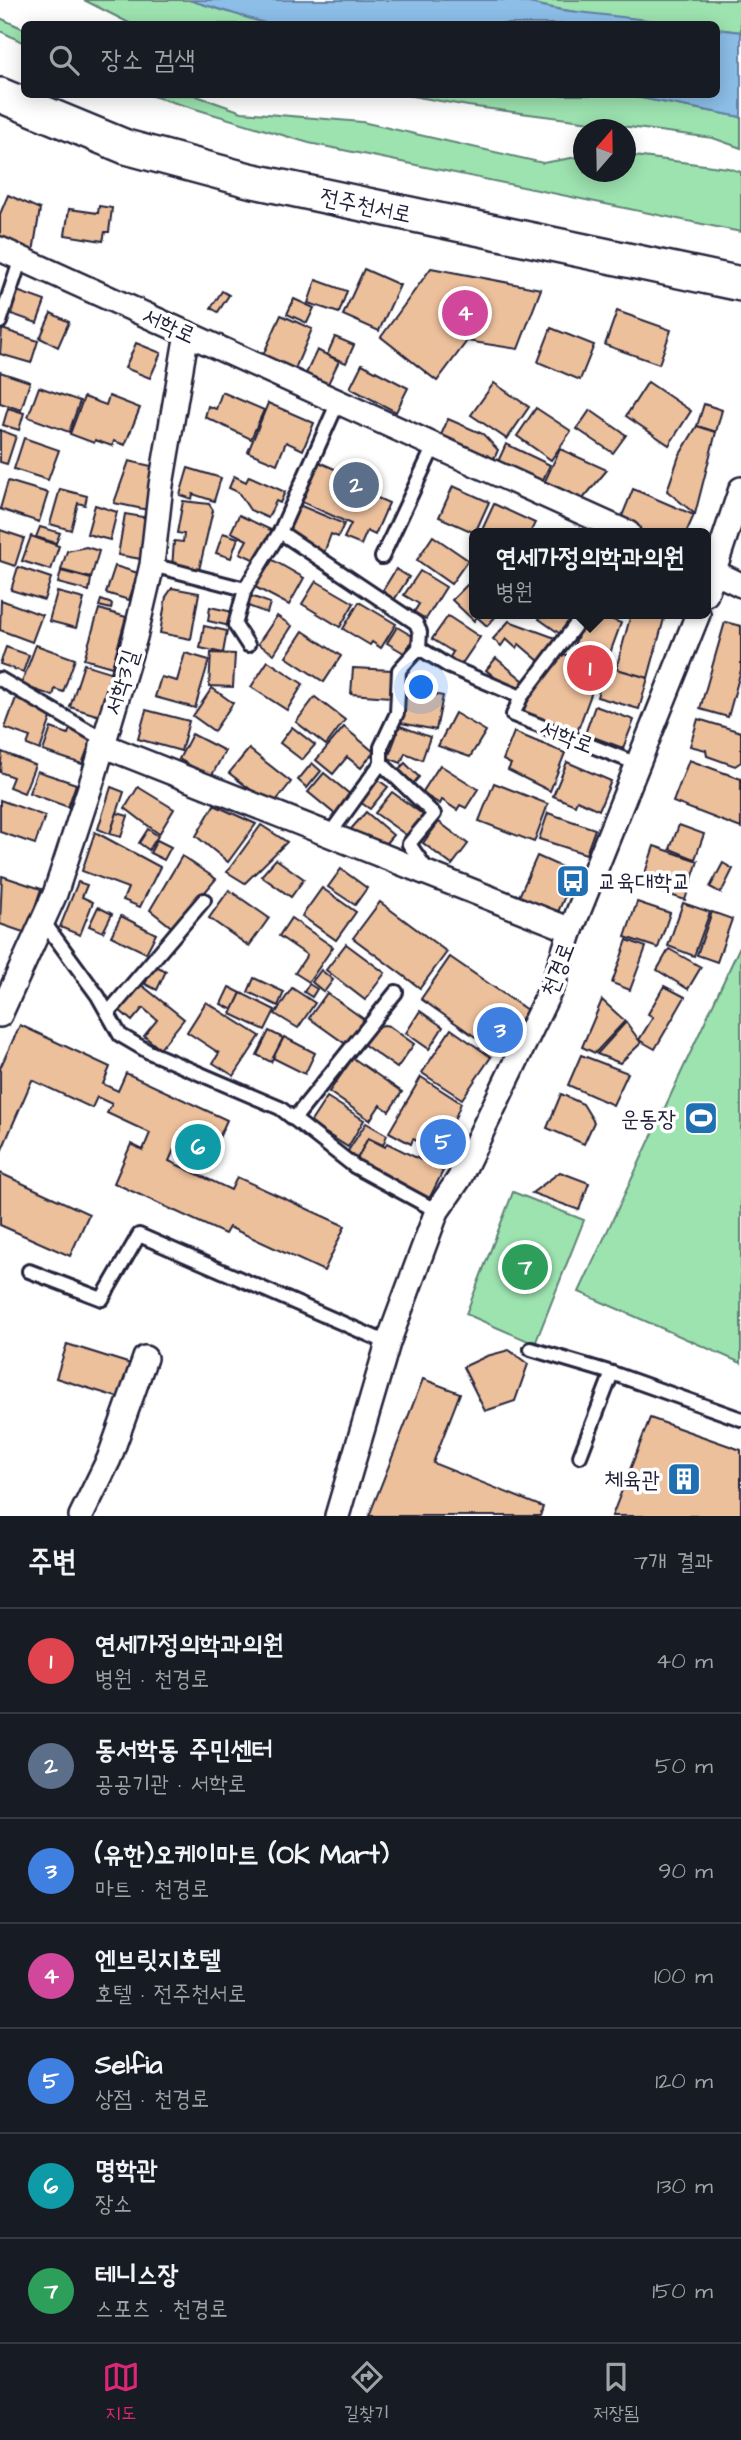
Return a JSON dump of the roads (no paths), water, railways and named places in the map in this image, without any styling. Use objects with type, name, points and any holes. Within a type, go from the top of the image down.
[{"type":"street","name":"전주천서로","points":[[0,95],[126,147],[249,180],[741,284]]},
{"type":"street","name":"서학로","points":[[10,253],[613,528]]},
{"type":"street","name":"서학3길","points":[[0,1014],[43,921],[103,743],[152,565],[161,485],[187,333]]},
{"type":"street","points":[[711,567],[741,489]]},
{"type":"street","points":[[711,570],[741,585]]},
{"type":"street","name":"천경로","points":[[337,1516],[388,1343],[437,1210],[459,1179],[554,982],[571,930],[640,765],[696,619]]},
{"type":"street","points":[[103,743],[571,930]]},
{"type":"street","points":[[80,1516],[109,1459],[145,1358]]},
{"type":"lane","points":[[0,322],[10,253]]},
{"type":"lane","points":[[248,645],[235,625],[245,589],[280,532],[338,402]]},
{"type":"lane","points":[[382,557],[434,446]]},
{"type":"lane","points":[[280,532],[416,623],[420,632],[419,648],[399,670],[397,713],[381,747],[381,763],[329,835]]},
{"type":"lane","points":[[152,565],[245,589]]},
{"type":"lane","name":"서학로","points":[[580,619],[521,697],[513,715],[640,765]]},
{"type":"lane","name":"서학로","points":[[419,648],[450,667],[521,697]]},
{"type":"lane","points":[[0,679],[103,743]]},
{"type":"lane","points":[[381,763],[434,814],[409,844],[430,874]]},
{"type":"lane","points":[[108,1013],[204,900]]},
{"type":"lane","points":[[43,921],[108,1013],[120,1035],[149,1052],[280,1108],[354,1166],[437,1210]]},
{"type":"lane","points":[[294,1119],[396,992]]},
{"type":"lane","points":[[29,1271],[102,1298],[139,1235],[388,1343]]},
{"type":"lane","points":[[531,1349],[612,1373],[741,1419]]},
{"type":"lane","points":[[580,1455],[612,1373]]},
{"type":"water","points":[[189,0],[515,0],[561,10],[656,21],[258,21]]},
{"type":"water","points":[[720,29],[741,32],[741,117],[641,98],[720,98]]},
{"type":"place","name":"엔브릿지호텔","points":[[465,313]]},
{"type":"place","name":"동서학동 주민센터","points":[[356,485]]},
{"type":"place","name":"연세가정의학과의원","points":[[590,668]]},
{"type":"place","name":"교육대학교","points":[[573,881]]},
{"type":"place","name":"(유한)오케이마트 (OK Mart)","points":[[500,1030]]},
{"type":"place","name":"운동장","points":[[701,1118]]},
{"type":"place","name":"Selfia","points":[[443,1142]]},
{"type":"place","name":"명학관","points":[[198,1147]]},
{"type":"place","name":"테니스장","points":[[525,1267]]},
{"type":"place","name":"체육관","points":[[684,1479]]}]
